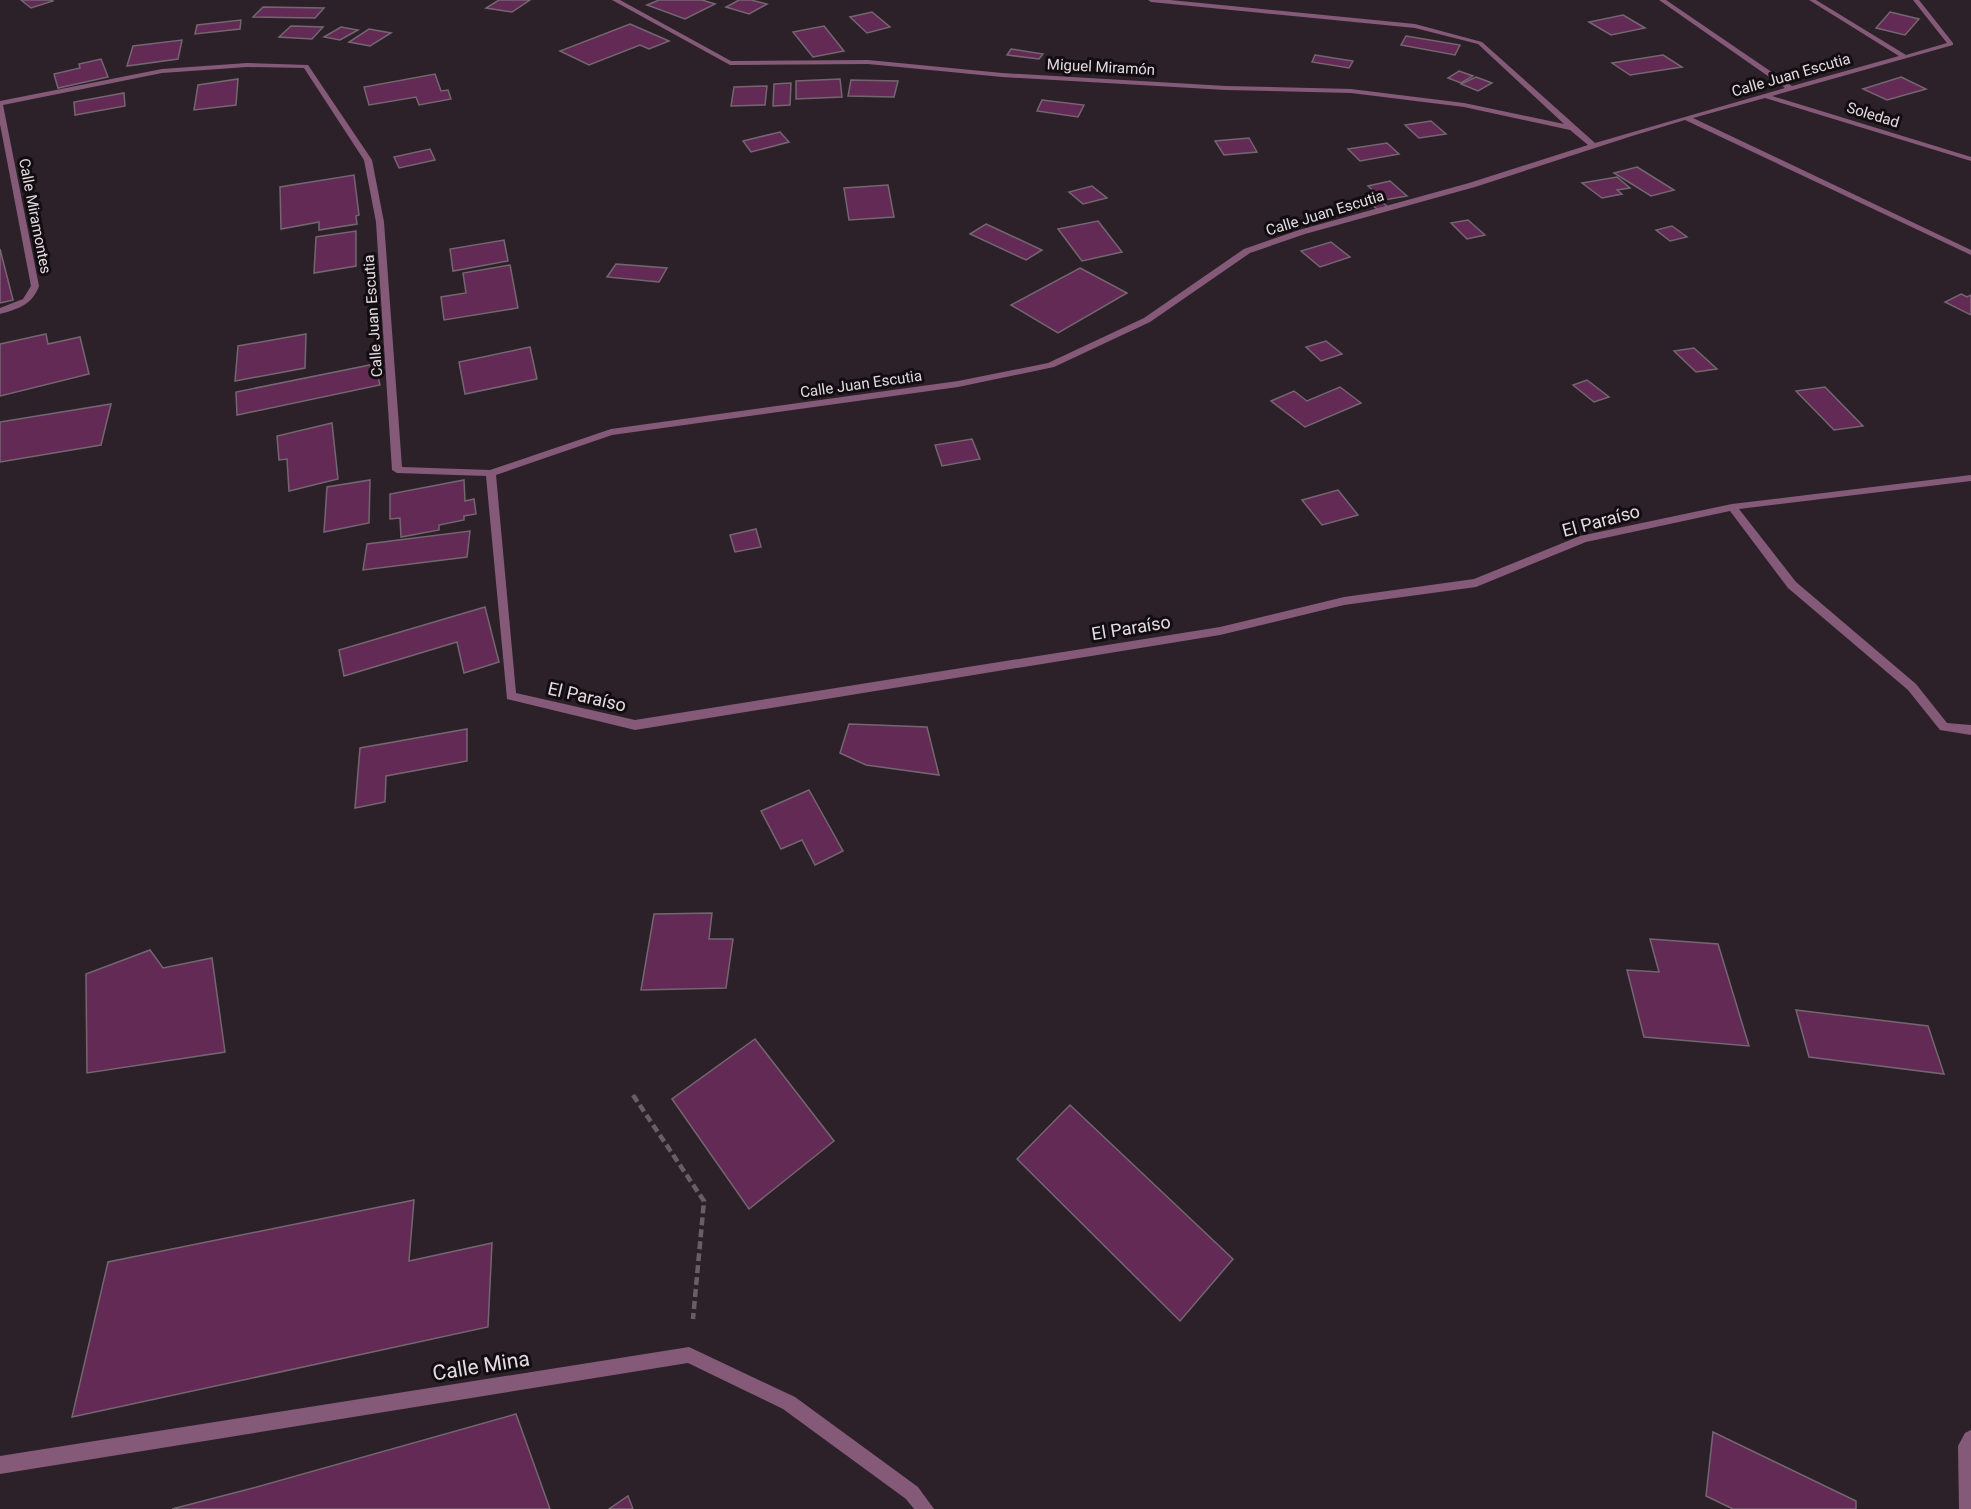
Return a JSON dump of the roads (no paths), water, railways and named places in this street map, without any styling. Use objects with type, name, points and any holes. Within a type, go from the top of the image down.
[{"type":"street","name":"Miguel Miramón","points":[[615,0],[730,63],[868,63],[1002,75],[1226,88],[1351,91],[1464,105],[1572,128],[1594,146]]},
{"type":"street","points":[[1151,0],[1415,26],[1480,43],[1572,128]]},
{"type":"street","points":[[1662,0],[1791,89]]},
{"type":"street","points":[[1812,0],[1905,57]]},
{"type":"street","name":"Calle Juan Escutia","points":[[0,105],[162,71],[247,65],[306,66],[368,160],[380,222],[397,470],[491,473],[611,432],[958,384],[1051,365],[1147,320],[1247,251],[1302,232],[1472,185],[1686,118],[1951,45],[1916,0]]},
{"type":"street","name":"Soledad","points":[[1768,97],[1971,159]]},
{"type":"street","name":"Calle Miramontes","points":[[0,105],[35,286],[33,295],[21,305],[0,311]]},
{"type":"street","points":[[1686,118],[1971,253]]},
{"type":"street","name":"El Paraíso","points":[[491,473],[511,696],[635,726],[1220,631],[1344,601],[1476,583],[1584,539],[1732,507],[1971,478]]},
{"type":"street","points":[[1732,507],[1792,585],[1912,687],[1944,727],[1971,730]]},
{"type":"street","name":"Calle Mina","points":[[0,1465],[689,1355],[789,1403],[912,1492],[925,1509]]},
{"type":"street","points":[[1968,1509],[1967,1446],[1971,1438]]}]
